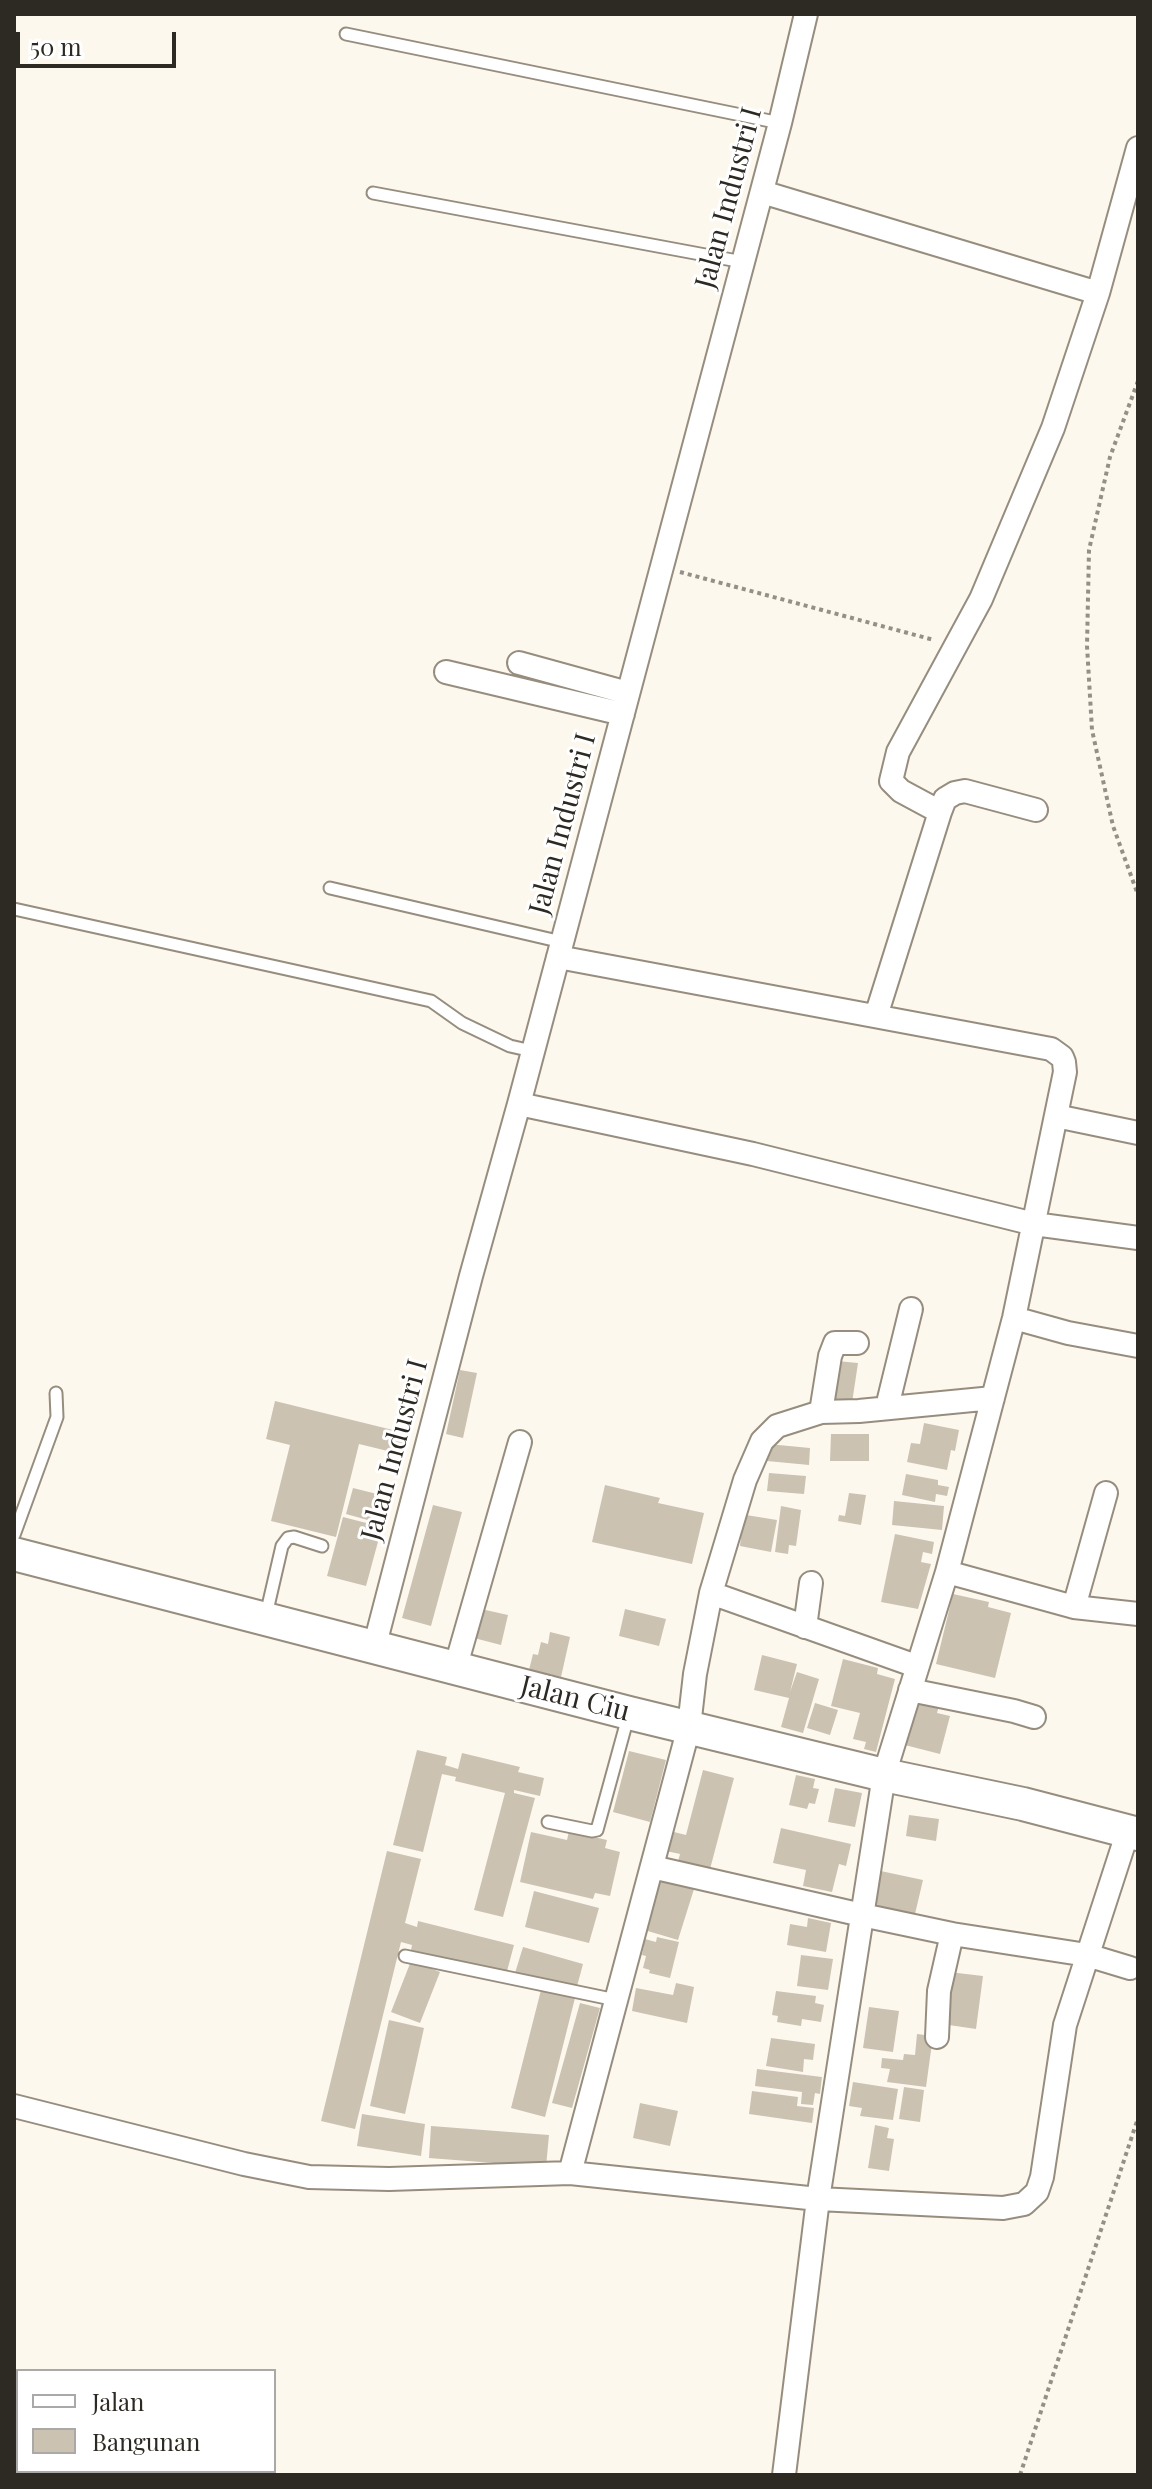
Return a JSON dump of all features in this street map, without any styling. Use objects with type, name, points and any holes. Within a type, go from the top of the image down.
[{"type":"street","name":"Jalan Industri I","points":[[374,1648],[762,192],[806,14]]},
{"type":"street","points":[[940,812],[901,791],[891,781],[898,752],[981,599],[1053,428],[1098,293],[1138,148]]},
{"type":"street","points":[[762,192],[1098,293]]},
{"type":"street","points":[[519,663],[626,704]]},
{"type":"street","points":[[446,672],[626,704]]},
{"type":"street","points":[[876,1016],[945,799],[965,791],[1036,810]]},
{"type":"street","points":[[560,949],[876,1016],[1051,1049],[1062,1057],[1065,1072],[1014,1318],[947,1572],[884,1775],[818,2199],[784,2472]]},
{"type":"street","points":[[519,1104],[768,1157],[1034,1224],[1138,1238]]},
{"type":"street","points":[[1056,1116],[1138,1133]]},
{"type":"street","points":[[887,1407],[911,1309]]},
{"type":"street","points":[[1014,1318],[1068,1333],[1138,1346]]},
{"type":"street","points":[[821,1412],[835,1343],[857,1343]]},
{"type":"street","points":[[570,2173],[689,1727],[695,1674],[711,1593],[745,1480],[762,1441],[777,1426],[821,1412],[993,1398]]},
{"type":"street","points":[[455,1669],[520,1442]]},
{"type":"street","points":[[1074,1607],[1106,1493]]},
{"type":"street","name":"Jalan Ciu","points":[[14,1554],[629,1713],[884,1775],[1023,1804],[1133,1833]]},
{"type":"street","points":[[947,1572],[1074,1607],[1138,1614]]},
{"type":"street","points":[[805,1627],[811,1583]]},
{"type":"street","points":[[711,1593],[916,1666]]},
{"type":"street","points":[[910,1690],[1034,1717]]},
{"type":"street","points":[[14,2106],[244,2164],[309,2177],[389,2179],[570,2173],[818,2199],[1003,2208],[1024,2204],[1037,2192],[1042,2177],[1061,2043],[1087,1955],[1133,1833]]},
{"type":"street","points":[[652,1867],[952,1934],[1087,1955],[1130,1968]]},
{"type":"street","points":[[937,2037],[939,1991],[952,1934]]},
{"type":"lane","points":[[346,34],[780,123]]},
{"type":"lane","points":[[373,193],[743,262]]},
{"type":"lane","points":[[330,888],[560,949]]},
{"type":"lane","points":[[14,909],[431,1001],[462,1023],[510,1046],[532,1051]]},
{"type":"lane","points":[[14,1535],[57,1417],[56,1393]]},
{"type":"lane","points":[[265,1619],[282,1546],[288,1538],[322,1546]]},
{"type":"lane","points":[[548,1822],[597,1830],[629,1713]]},
{"type":"lane","points":[[405,1956],[616,2000]]},
{"type":"path","points":[[1138,381],[1110,457],[1089,550],[1087,646],[1092,730],[1113,826],[1138,895]]},
{"type":"path","points":[[662,567],[957,646]]},
{"type":"path","points":[[1020,2475],[1138,2118]]},
{"type":"building","points":[[837,1361],[858,1363],[852,1403],[832,1400]]},
{"type":"building","points":[[460,1370],[477,1373],[463,1438],[446,1434]]},
{"type":"building","points":[[275,1401],[405,1433],[400,1454],[359,1444],[336,1537],[271,1521],[290,1445],[266,1439]]},
{"type":"building","points":[[924,1423],[959,1430],[947,1470],[907,1462],[911,1443],[920,1444]]},
{"type":"building","points":[[831,1434],[869,1434],[869,1461],[830,1461]]},
{"type":"building","points":[[768,1444],[810,1448],[809,1465],[767,1461]]},
{"type":"building","points":[[769,1473],[806,1476],[804,1494],[767,1491]]},
{"type":"building","points":[[906,1474],[938,1480],[938,1485],[949,1487],[947,1496],[936,1494],[935,1502],[902,1495]]},
{"type":"building","points":[[605,1485],[660,1498],[658,1503],[704,1513],[692,1564],[592,1542]]},
{"type":"building","points":[[353,1488],[389,1497],[382,1524],[346,1514]]},
{"type":"building","points":[[849,1493],[866,1495],[861,1525],[838,1521],[839,1515],[845,1516]]},
{"type":"building","points":[[894,1501],[944,1506],[942,1530],[892,1525]]},
{"type":"building","points":[[433,1505],[462,1512],[431,1626],[402,1618]]},
{"type":"building","points":[[781,1506],[801,1510],[796,1546],[789,1545],[788,1554],[775,1552]]},
{"type":"building","points":[[746,1515],[777,1520],[771,1552],[740,1546],[741,1537],[732,1536],[735,1519],[745,1520]]},
{"type":"building","points":[[343,1517],[382,1527],[366,1586],[327,1576]]},
{"type":"building","points":[[895,1534],[934,1542],[932,1554],[923,1552],[921,1562],[931,1564],[918,1609],[881,1602]]},
{"type":"building","points":[[953,1594],[989,1602],[988,1607],[1011,1613],[995,1678],[936,1664]]},
{"type":"building","points":[[481,1609],[508,1615],[501,1645],[474,1638]]},
{"type":"building","points":[[625,1609],[666,1619],[659,1646],[619,1636]]},
{"type":"building","points":[[550,1632],[570,1637],[561,1677],[529,1670],[533,1654],[538,1655],[541,1642],[548,1644]]},
{"type":"building","points":[[762,1655],[797,1664],[790,1692],[797,1672],[819,1679],[803,1733],[781,1727],[789,1698],[754,1690]]},
{"type":"building","points":[[843,1659],[878,1668],[877,1674],[895,1679],[876,1752],[864,1749],[866,1742],[853,1739],[860,1713],[831,1706]]},
{"type":"building","points":[[914,1695],[940,1702],[937,1713],[950,1716],[940,1754],[901,1744]]},
{"type":"building","points":[[815,1703],[838,1710],[830,1735],[807,1728]]},
{"type":"building","points":[[417,1750],[447,1757],[445,1765],[458,1769],[462,1753],[520,1767],[518,1772],[544,1778],[540,1796],[514,1790],[514,1793],[535,1798],[503,1917],[474,1910],[505,1793],[455,1781],[456,1777],[442,1774],[423,1852],[393,1845]]},
{"type":"building","points":[[629,1751],[666,1760],[650,1822],[613,1812]]},
{"type":"building","points":[[703,1770],[734,1778],[709,1873],[677,1865],[680,1854],[666,1851],[670,1831],[686,1835]]},
{"type":"building","points":[[796,1775],[815,1779],[813,1788],[819,1789],[815,1804],[809,1803],[807,1809],[789,1805]]},
{"type":"building","points":[[835,1788],[862,1793],[855,1827],[828,1822]]},
{"type":"building","points":[[909,1815],[939,1819],[936,1841],[906,1836]]},
{"type":"building","points":[[781,1828],[851,1844],[846,1866],[839,1864],[832,1892],[803,1886],[806,1870],[773,1863]]},
{"type":"building","points":[[569,1831],[607,1840],[605,1848],[620,1852],[610,1896],[595,1893],[593,1899],[520,1882],[531,1832],[567,1840]]},
{"type":"building","points":[[387,1851],[421,1859],[405,1923],[417,1927],[418,1921],[514,1945],[506,1975],[411,1950],[412,1945],[401,1942],[355,2129],[321,2121]]},
{"type":"building","points":[[876,1870],[923,1880],[915,1914],[868,1904]]},
{"type":"building","points":[[657,1878],[694,1889],[678,1940],[641,1929]]},
{"type":"building","points":[[534,1891],[599,1908],[589,1943],[525,1927]]},
{"type":"building","points":[[808,1918],[831,1923],[826,1952],[787,1945],[790,1924],[807,1927]]},
{"type":"building","points":[[657,1937],[679,1942],[670,1978],[649,1973],[650,1970],[643,1968],[645,1939],[656,1942]]},
{"type":"building","points":[[523,1947],[583,1964],[576,1990],[515,1973]]},
{"type":"building","points":[[801,1955],[833,1959],[828,1990],[797,1986]]},
{"type":"building","points":[[411,1961],[440,1972],[420,2023],[391,2012]]},
{"type":"building","points":[[949,1972],[983,1976],[976,2029],[942,2024]]},
{"type":"building","points":[[676,1983],[694,1987],[687,2023],[632,2011],[636,1988],[673,1995]]},
{"type":"building","points":[[541,1990],[575,1998],[545,2117],[511,2108]]},
{"type":"building","points":[[776,1991],[816,1996],[815,2003],[824,2005],[821,2022],[802,2019],[801,2026],[777,2022],[778,2016],[772,2015]]},
{"type":"building","points":[[580,2003],[600,2008],[572,2108],[552,2103]]},
{"type":"building","points":[[869,2007],[899,2011],[893,2052],[863,2048]]},
{"type":"building","points":[[389,2020],[424,2028],[405,2114],[370,2106]]},
{"type":"building","points":[[917,2034],[933,2036],[926,2087],[887,2082],[890,2069],[881,2068],[882,2058],[903,2060],[904,2054],[915,2055]]},
{"type":"building","points":[[771,2038],[815,2044],[813,2060],[804,2059],[803,2072],[766,2066]]},
{"type":"building","points":[[757,2069],[822,2077],[820,2094],[815,2093],[813,2105],[801,2104],[802,2092],[755,2086]]},
{"type":"building","points":[[853,2082],[898,2089],[893,2120],[860,2116],[862,2108],[849,2106]]},
{"type":"building","points":[[904,2087],[924,2090],[920,2122],[899,2119]]},
{"type":"building","points":[[752,2091],[798,2097],[797,2106],[814,2108],[812,2123],[749,2114]]},
{"type":"building","points":[[640,2103],[678,2111],[670,2146],[633,2138]]},
{"type":"building","points":[[362,2114],[425,2124],[421,2156],[357,2146]]},
{"type":"building","points":[[875,2125],[889,2128],[887,2138],[894,2139],[889,2171],[868,2168]]},
{"type":"building","points":[[431,2126],[549,2135],[546,2167],[429,2158]]}]
